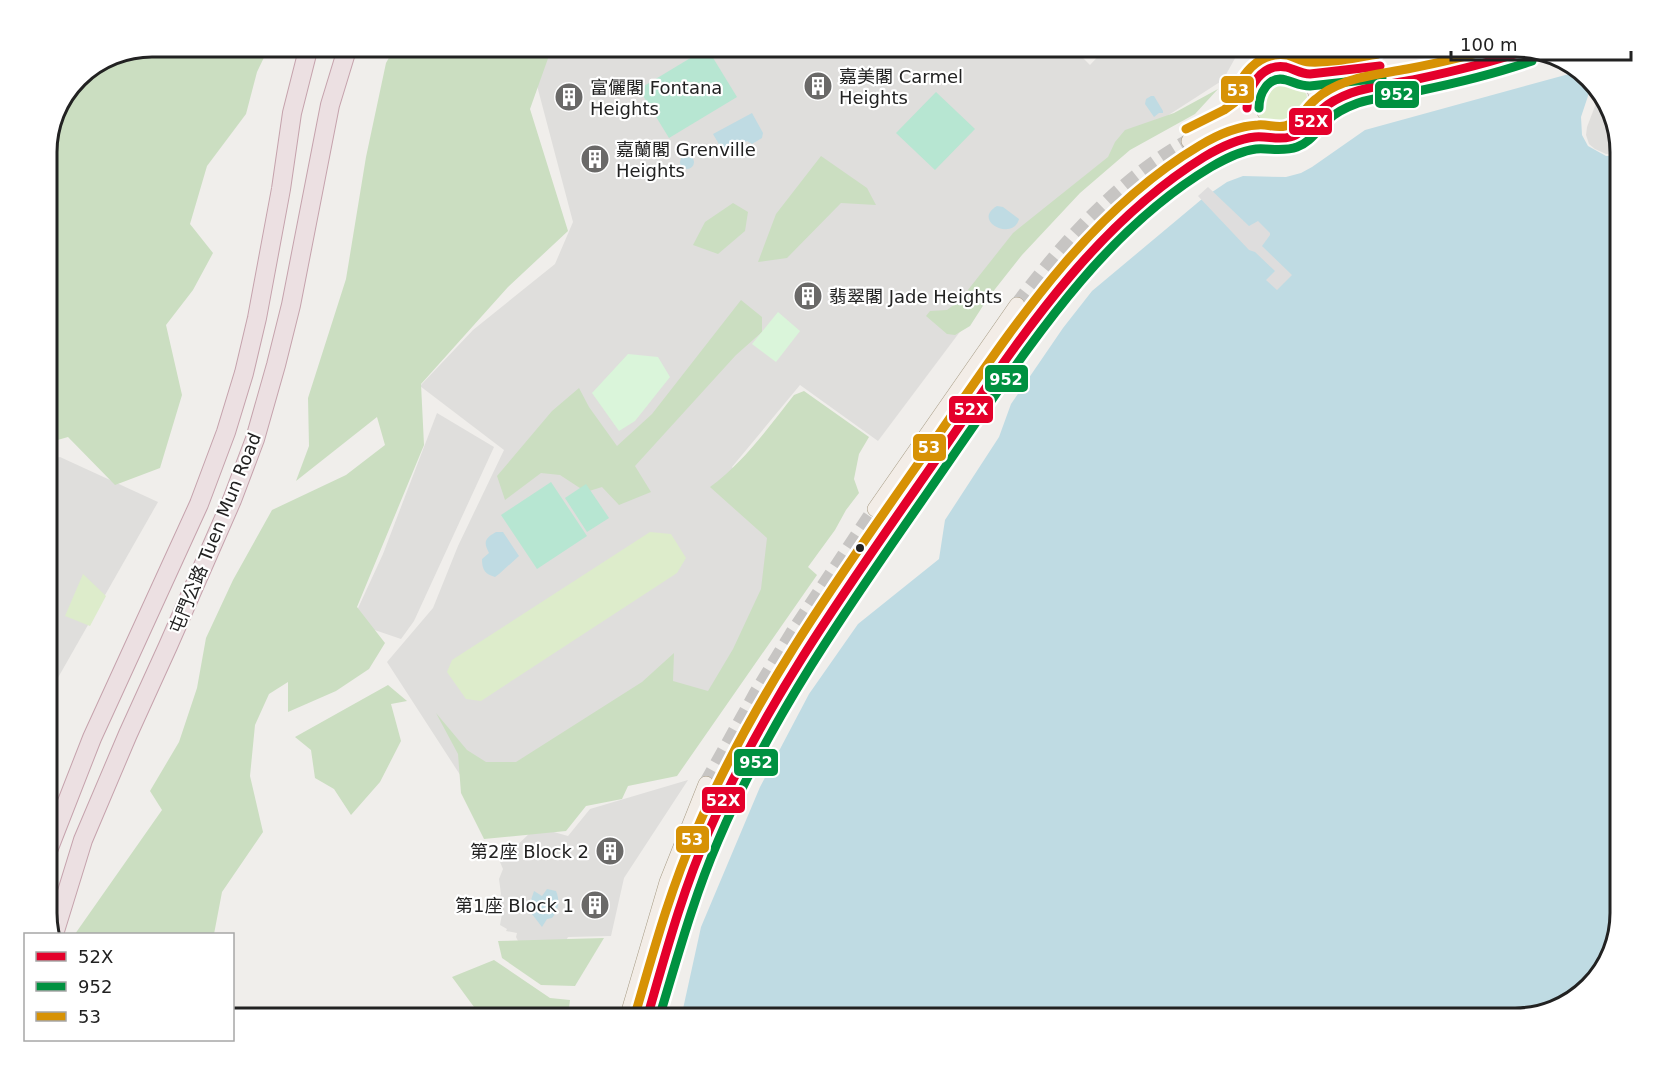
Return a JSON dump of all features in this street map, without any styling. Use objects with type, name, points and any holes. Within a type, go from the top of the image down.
[{"type":"highway","name":"屯門公路 Tuen Mun Road","points":[[57,827],[92,738],[199,504],[229,423],[257,318],[281,189],[292,112],[306,57]]},
{"type":"highway","name":"屯門公路 Tuen Mun Road","points":[[58,922],[83,840],[223,520],[255,439],[291,305],[330,105],[345,57]]},
{"type":"main road","points":[[1303,74],[1353,71],[1424,57]]},
{"type":"main road","points":[[1315,115],[1333,102],[1353,92],[1455,72],[1505,57]]},
{"type":"main road","points":[[650,1008],[691,874],[750,746],[779,695],[846,591],[979,398],[1025,334],[1086,258],[1111,231],[1174,175],[1232,142],[1253,137],[1283,138],[1293,136],[1310,124],[1315,115],[1316,92],[1311,82],[1303,74],[1293,69],[1282,67],[1260,74],[1252,83],[1247,95],[1249,117],[1263,133],[1272,137]]},
{"type":"main road","points":[[1189,141],[1230,120],[1247,108]]},
{"type":"main road","points":[[875,509],[1017,305]]},
{"type":"main road","points":[[630,1008],[667,882],[706,784]]},
{"type":"street","points":[[1266,57],[1272,69]]},
{"type":"street","points":[[963,383],[974,384],[986,378],[1025,334]]},
{"type":"shaded area","points":[[532,57],[1082,57],[1090,65],[1098,57],[1236,57],[1223,80],[1153,125],[1121,151],[1016,257],[878,441],[800,385],[732,467],[780,534],[780,593],[709,697],[466,784],[387,662],[433,608],[458,546],[504,450],[420,386],[473,330],[555,264],[573,222],[530,59]]},
{"type":"shaded area","points":[[1596,103],[1607,127],[1610,154],[1595,149],[1589,144],[1586,135]]},
{"type":"shaded area","points":[[437,413],[494,447],[414,621],[401,639],[357,624],[353,619],[383,554]]},
{"type":"shaded area","points":[[60,457],[158,502],[57,679],[57,458]]},
{"type":"shaded area","points":[[688,780],[624,878],[611,936],[568,937],[558,955],[518,941],[517,933],[506,931],[507,929],[500,925],[502,914],[499,903],[501,894],[499,879],[503,869],[500,862],[536,827],[568,836],[590,809]]},
{"type":"green space","points":[[264,57],[257,72],[246,114],[207,166],[190,224],[213,253],[193,290],[166,325],[182,395],[160,468],[115,485],[68,437],[57,440],[57,146],[60,127],[67,110],[77,94],[99,73],[116,64],[134,59]]},
{"type":"green space","points":[[389,57],[549,57],[530,109],[568,231],[508,287],[421,384],[424,445],[357,607],[385,643],[369,669],[336,691],[288,712],[288,682],[269,694],[255,725],[250,776],[263,832],[222,892],[214,933],[76,933],[162,810],[150,791],[179,742],[197,688],[206,638],[233,580],[272,510],[346,475],[385,445],[377,417],[296,481],[309,446],[308,398],[346,279],[366,157],[386,63]]},
{"type":"green space","points":[[692,57],[713,57],[737,97],[669,138],[639,89]]},
{"type":"green space","points":[[1282,78],[1296,82],[1304,90],[1308,104],[1304,118],[1296,126],[1282,130],[1268,126],[1260,118],[1256,104],[1260,90],[1268,82]]},
{"type":"green space","points":[[1218,89],[1195,114],[1130,150],[1080,193],[1022,255],[988,298],[970,326],[955,335],[947,334],[926,316],[930,311],[947,310],[960,300],[1013,233],[1108,157],[1115,142],[1125,130],[1174,113]]},
{"type":"green space","points":[[936,92],[975,129],[935,170],[896,133]]},
{"type":"green space","points":[[821,156],[867,188],[876,205],[841,203],[787,258],[758,262],[776,214]]},
{"type":"green space","points":[[733,203],[748,212],[745,231],[718,254],[693,245],[705,222]]},
{"type":"green space","points":[[741,300],[762,317],[762,332],[736,355],[635,466],[651,492],[619,505],[602,487],[586,492],[560,475],[541,473],[505,500],[497,476],[552,411],[579,388],[589,407],[617,446],[652,414]]},
{"type":"green space","points":[[778,312],[800,331],[776,362],[752,344]]},
{"type":"green space","points":[[628,354],[658,357],[670,377],[635,421],[619,431],[592,393]]},
{"type":"green space","points":[[804,391],[869,437],[859,454],[854,479],[859,493],[808,567],[817,575],[677,776],[628,786],[622,799],[586,806],[566,831],[484,839],[461,793],[458,754],[436,713],[467,750],[486,762],[516,762],[642,682],[674,653],[673,681],[708,691],[733,649],[761,589],[767,538],[710,487],[745,456],[794,395]]},
{"type":"green space","points":[[551,482],[587,536],[537,569],[501,515]]},
{"type":"green space","points":[[586,484],[609,518],[587,532],[565,498]]},
{"type":"green space","points":[[650,532],[671,534],[686,558],[677,573],[481,701],[466,699],[447,672],[452,660]]},
{"type":"green space","points":[[83,574],[106,596],[90,626],[65,616]]},
{"type":"green space","points":[[388,685],[407,701],[391,704],[401,741],[380,782],[351,815],[334,789],[315,778],[311,750],[295,737]]},
{"type":"green space","points":[[604,938],[575,986],[541,985],[502,958],[498,941]]},
{"type":"green space","points":[[494,960],[550,998],[570,1000],[569,1008],[473,1008],[452,977]]},
{"type":"water","points":[[1569,74],[1589,93],[1581,117],[1582,135],[1588,146],[1610,156],[1610,913],[1607,938],[1594,966],[1578,984],[1557,998],[1533,1006],[1515,1008],[683,1008],[701,927],[760,787],[809,694],[858,624],[939,559],[945,520],[999,437],[1011,404],[1063,328],[1092,291],[1202,199],[1227,182],[1243,176],[1286,177],[1301,173],[1365,130]]},
{"type":"water","points":[[1154,96],[1163,111],[1154,117],[1145,104],[1146,99]]},
{"type":"water","points":[[752,113],[763,133],[762,138],[752,144],[747,141],[724,153],[713,134]]},
{"type":"water","points":[[687,155],[692,157],[694,162],[692,167],[687,169],[682,167],[680,162],[682,157]]},
{"type":"water","points":[[997,206],[1003,207],[1019,219],[1015,226],[1003,229],[991,223],[990,212]]},
{"type":"water","points":[[496,532],[503,532],[519,556],[495,577],[485,571],[482,559],[489,553],[486,541]]},
{"type":"water","points":[[547,889],[556,891],[558,905],[552,918],[547,919],[542,927],[528,909],[534,891],[542,896]]},
{"type":"pier","points":[[1208,187],[1249,226],[1258,221],[1270,233],[1262,246],[1292,275],[1277,290],[1266,280],[1275,271],[1255,252],[1249,250],[1198,196]]},
{"type":"tunnel","points":[[1017,305],[1054,258],[1116,193],[1139,174],[1189,141]]},
{"type":"tunnel","points":[[706,784],[792,634],[875,509]]},
{"type":"transit line","name":"53","points":[[1186,129],[1235,102],[1240,83],[1245,75],[1251,67],[1267,57]]},
{"type":"transit line","name":"53","points":[[1293,57],[1309,62],[1361,57]]},
{"type":"transit line","name":"53","points":[[637,1008],[662,922],[696,831],[721,777],[777,674],[841,576],[996,351],[1025,312],[1088,237],[1159,173],[1220,135],[1250,126],[1290,124],[1323,94],[1338,85],[1353,80],[1462,57]]},
{"type":"transit line","name":"52X","points":[[650,1008],[674,924],[708,833],[733,781],[789,680],[883,535],[1004,362],[1032,323],[1094,249],[1164,184],[1222,147],[1248,138],[1282,138],[1295,135],[1304,129],[1324,107],[1351,93],[1505,57]]},
{"type":"transit line","name":"952","points":[[662,1008],[693,907],[718,841],[769,737],[798,687],[860,590],[1013,369],[1071,293],[1102,257],[1172,194],[1211,167],[1233,156],[1256,149],[1282,150],[1302,145],[1335,115],[1358,103],[1461,81],[1532,61]]},
{"type":"transit line","name":"52X","points":[[1247,108],[1253,85],[1263,73],[1270,69],[1286,67],[1310,74],[1380,66]]},
{"type":"transit line","name":"952","points":[[1259,108],[1263,92],[1274,80],[1280,79],[1310,86],[1382,78]]},
{"type":"place","name":"嘉美閣 Carmel Heights","points":[[818,86]]},
{"type":"place","name":"富儷閣 Fontana Heights","points":[[569,97]]},
{"type":"place","name":"嘉蘭閣 Grenville Heights","points":[[595,159]]},
{"type":"place","name":"翡翠閣 Jade Heights","points":[[808,296]]},
{"type":"place","name":"第2座 Block 2","points":[[610,851]]},
{"type":"place","name":"第1座 Block 1","points":[[595,905]]}]
